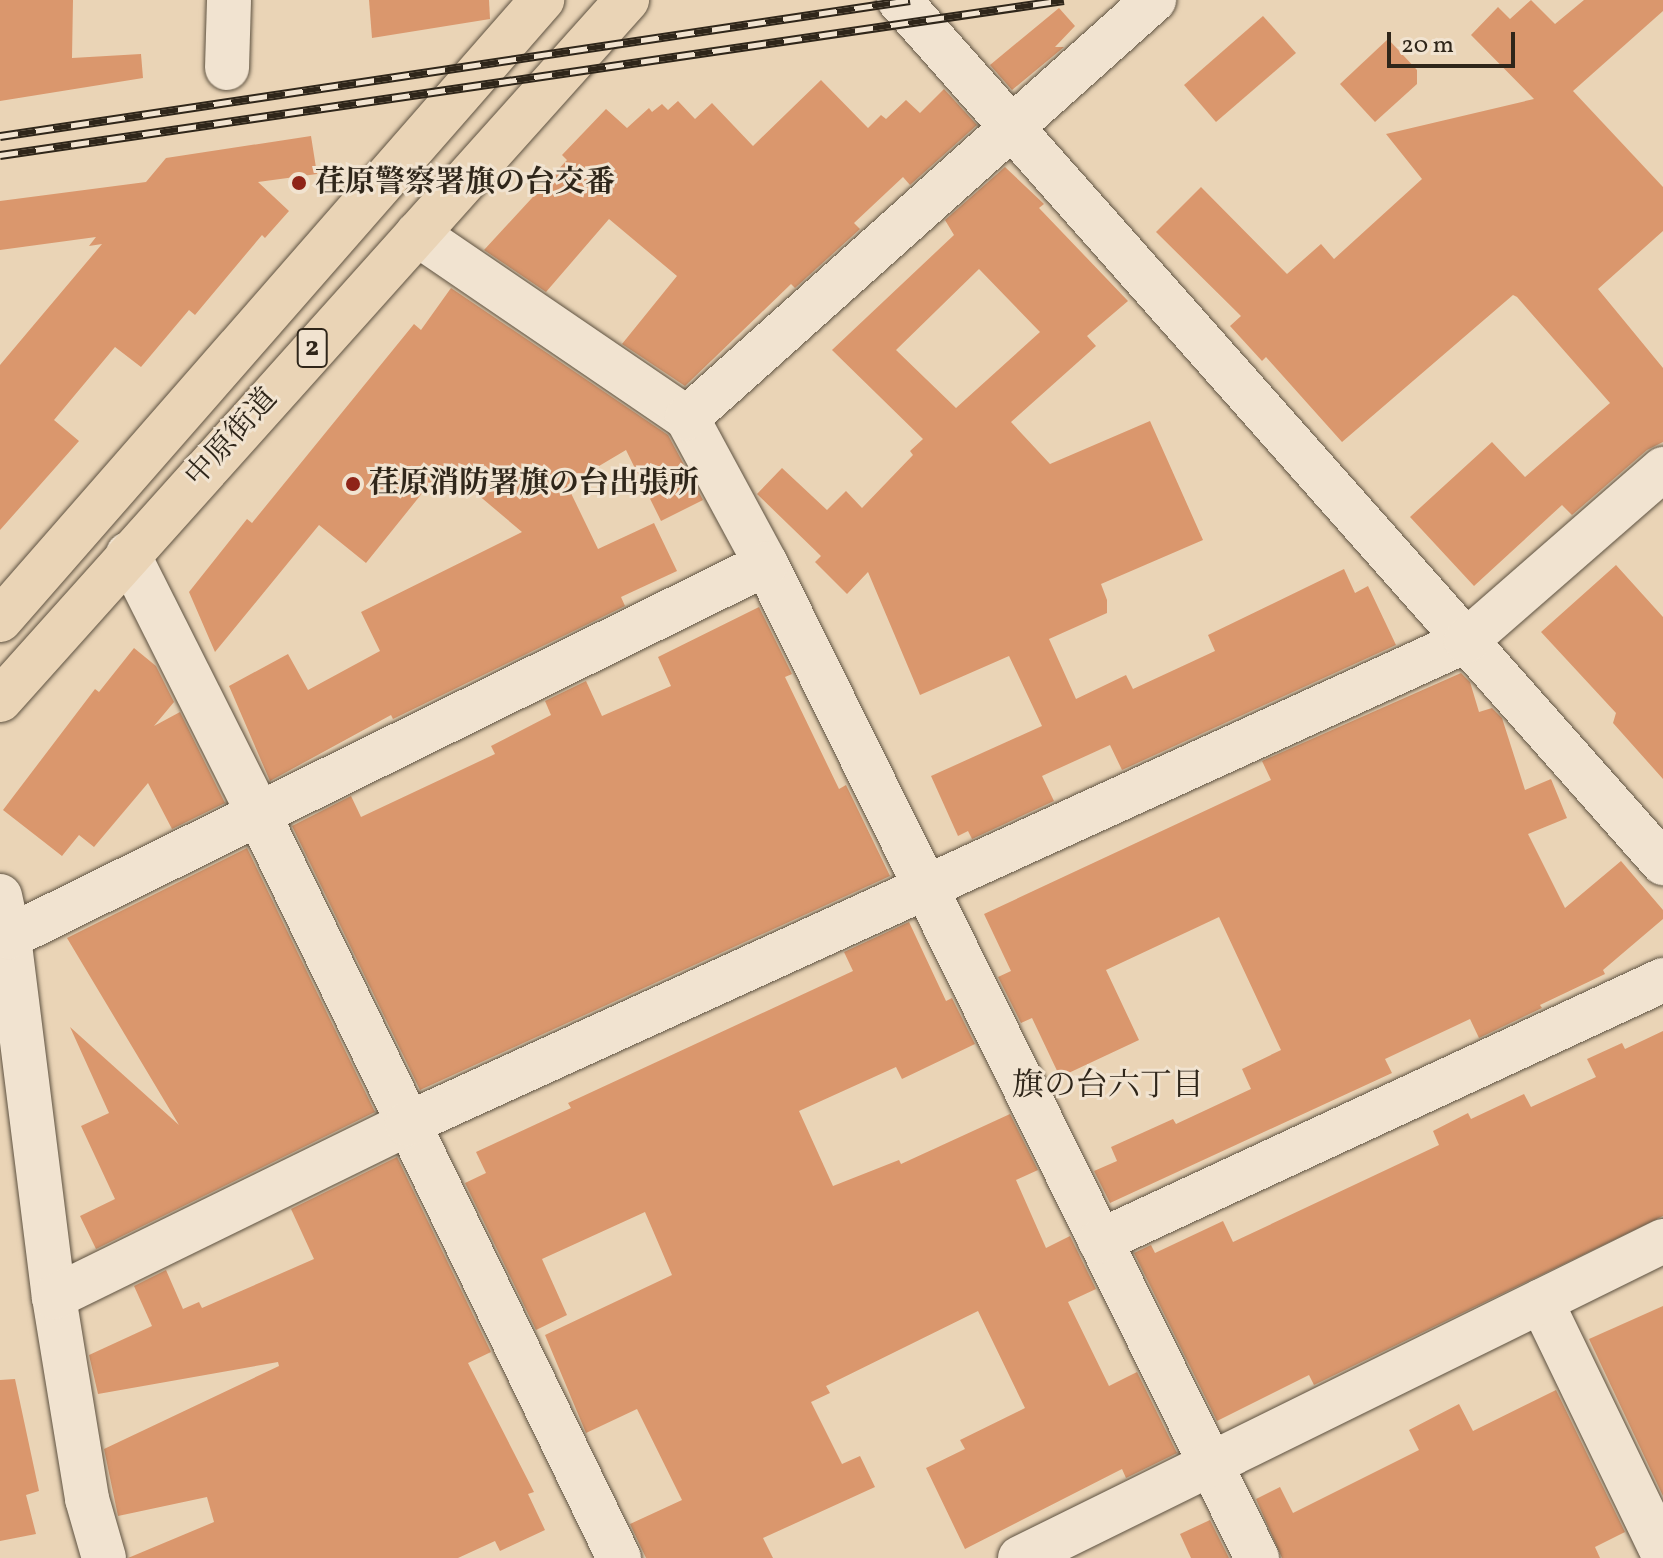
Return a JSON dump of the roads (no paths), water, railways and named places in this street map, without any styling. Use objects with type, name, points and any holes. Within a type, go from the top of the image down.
[{"type":"main road","name":"中原街道","points":[[0,620],[542,0]]},
{"type":"main road","name":"中原街道","points":[[0,700],[627,0]]},
{"type":"street","points":[[227,68],[229,0]]},
{"type":"street","points":[[899,0],[1663,863]]},
{"type":"street","points":[[687,418],[1154,0]]},
{"type":"street","points":[[417,234],[687,418],[766,564],[1257,1558]]},
{"type":"street","points":[[54,1297],[407,1124],[1466,641],[1663,469]]},
{"type":"street","points":[[128,554],[259,815],[619,1558]]},
{"type":"street","points":[[9,937],[766,564]]},
{"type":"street","points":[[0,896],[9,937],[54,1297],[87,1499],[104,1558]]},
{"type":"street","points":[[1100,1241],[1663,980]]},
{"type":"street","points":[[1020,1558],[1663,1241]]},
{"type":"street","points":[[1541,1301],[1663,1553]]},
{"type":"railway","points":[[0,136],[910,0]]},
{"type":"railway","points":[[0,155],[1064,0]]},
{"type":"place","name":"荏原警察署旗の台交番","points":[[299,183]]},
{"type":"place","name":"荏原消防署旗の台出張所","points":[[353,484]]},
{"type":"district","name":"旗の台六丁目","points":[[1108,1087]]}]
